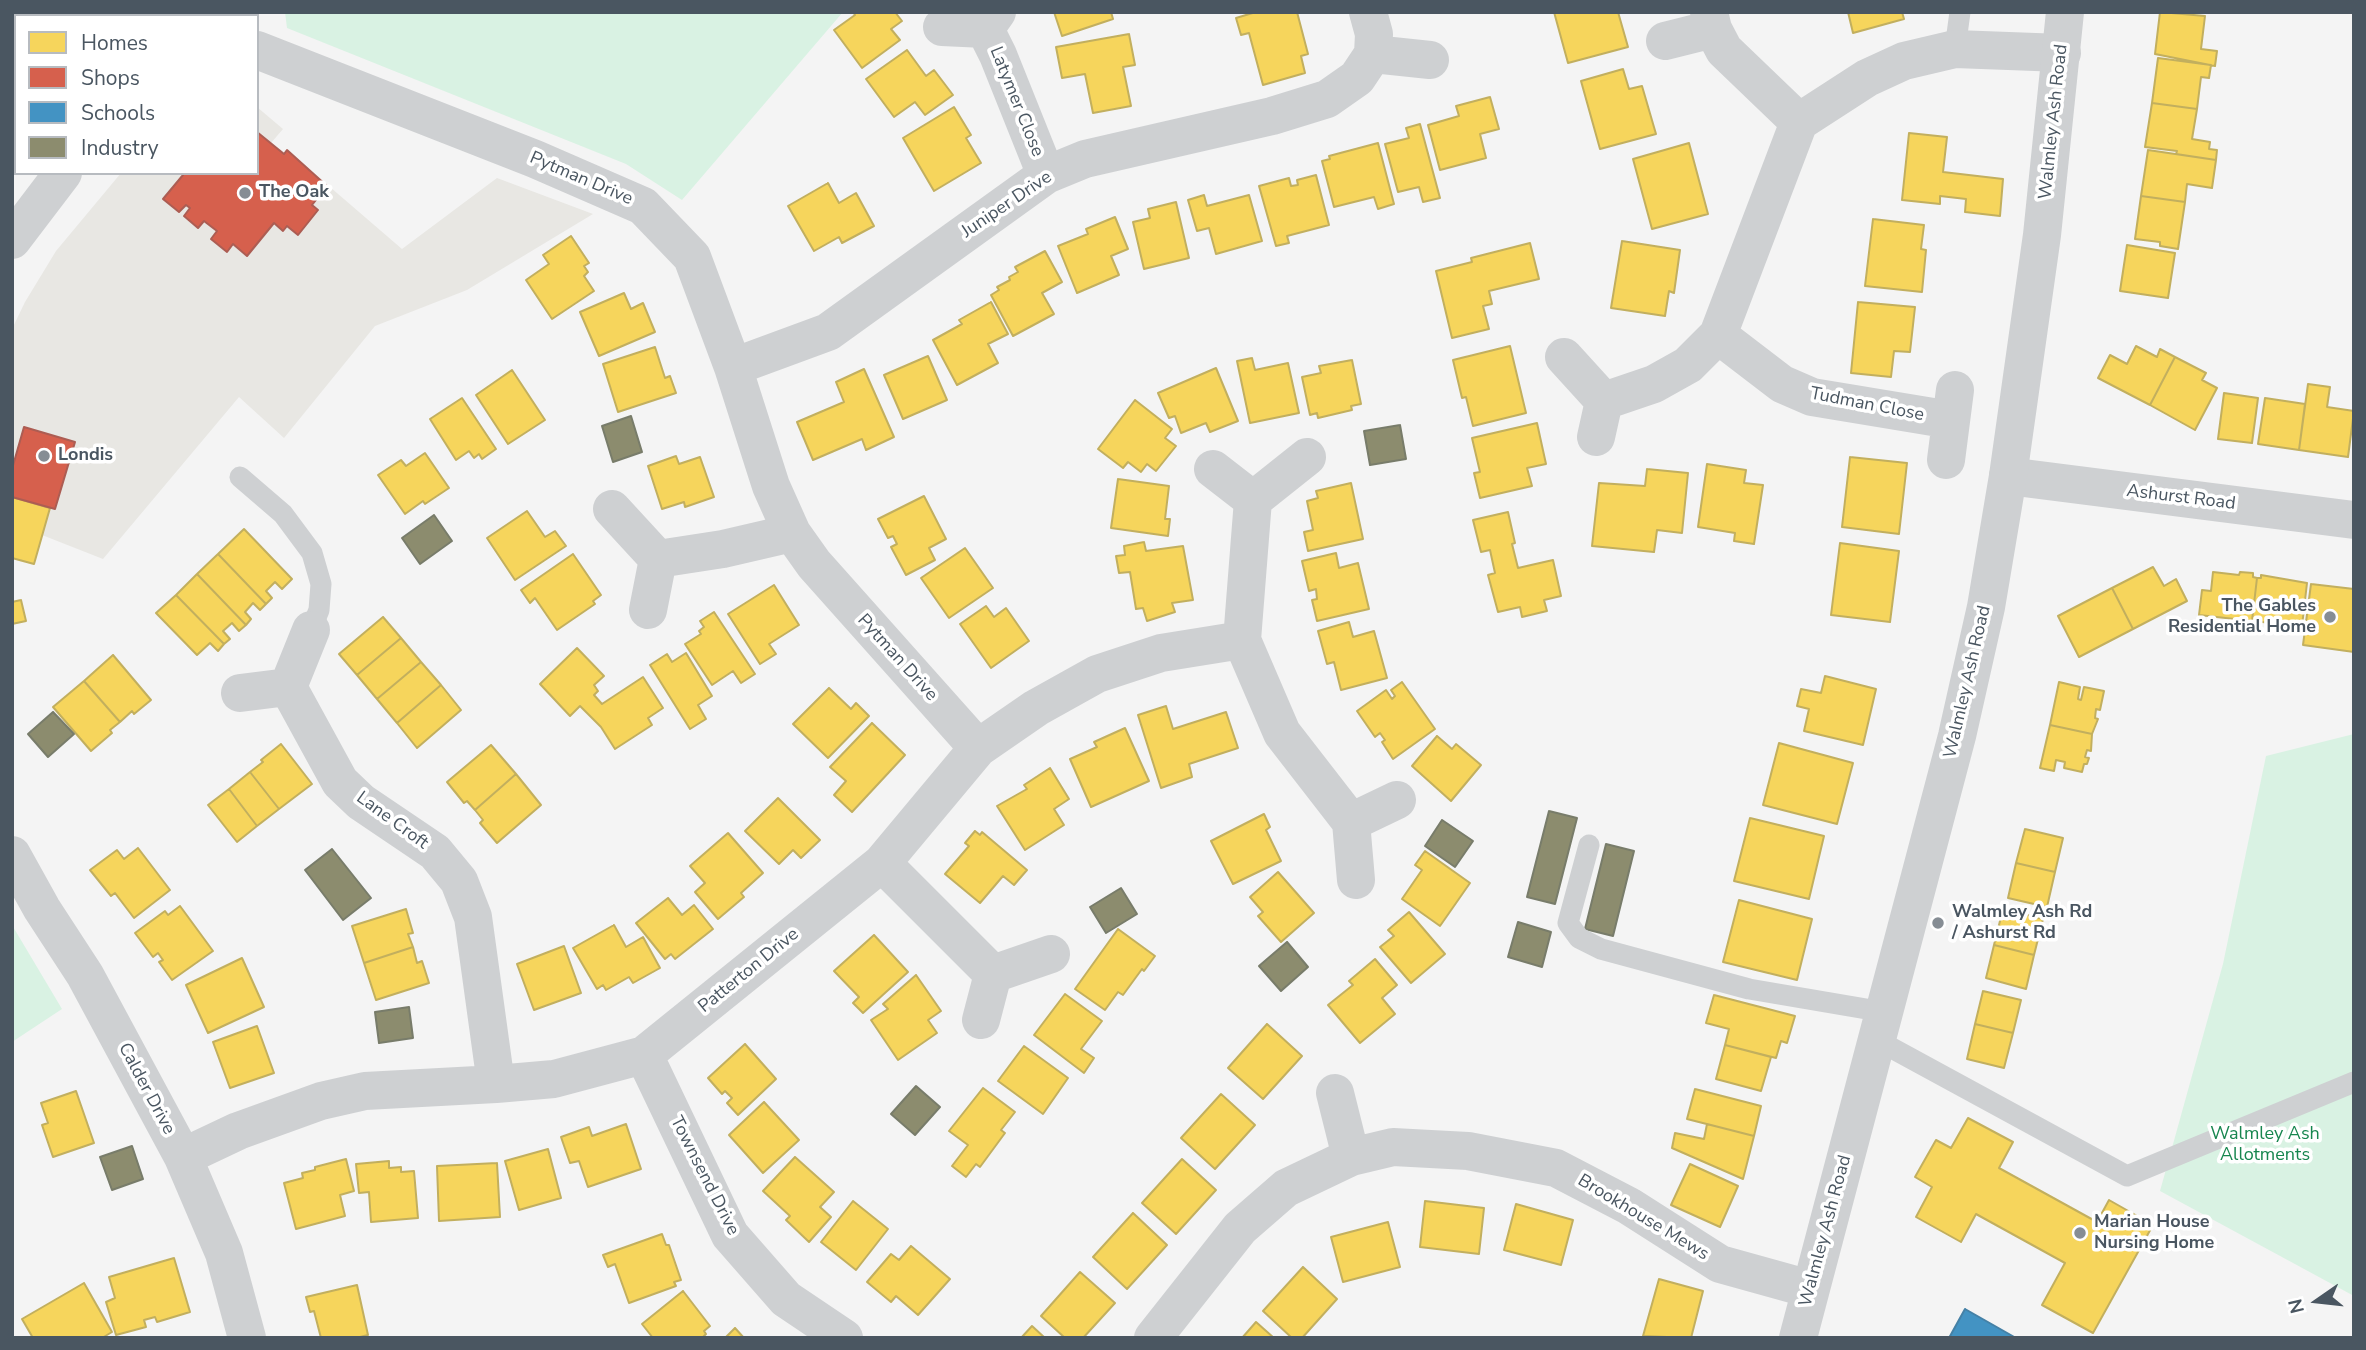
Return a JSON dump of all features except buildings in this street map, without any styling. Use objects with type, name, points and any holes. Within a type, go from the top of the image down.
[{"type":"street","points":[[1368,12],[1374,34],[1373,54],[1430,60]]},
{"type":"street","name":"Walmley Ash Road","points":[[1798,1338],[1957,736],[1986,607],[2008,476],[2042,235],[2065,12]]},
{"type":"street","points":[[1665,41],[1711,20],[1724,50],[1799,122]]},
{"type":"street","name":"Latymer Close","points":[[942,27],[991,21],[998,55],[1046,175]]},
{"type":"street","points":[[1564,357],[1600,419],[1688,365],[1718,335],[1799,122],[1867,78],[1957,31],[2062,53]]},
{"type":"street","name":"Pytman Drive","points":[[259,51],[535,159],[643,206],[692,257],[733,367],[771,485],[792,533],[814,564],[978,748]]},
{"type":"street","name":"Juniper Drive","points":[[733,367],[828,332],[1046,175],[1085,159],[1272,116],[1327,99],[1357,78],[1373,54]]},
{"type":"street","points":[[12,240],[54,176]]},
{"type":"street","name":"Tudman Close","points":[[1718,335],[1782,384],[1812,397],[1953,405],[1946,460]]},
{"type":"street","points":[[1307,457],[1253,500],[1242,639],[1282,733],[1351,822],[1356,880]]},
{"type":"street","points":[[1213,469],[1253,500]]},
{"type":"street","name":"Ashurst Road","points":[[2008,476],[2354,520]]},
{"type":"street","points":[[612,509],[658,559]]},
{"type":"street","points":[[658,559],[723,549],[792,533]]},
{"type":"street","points":[[648,610],[658,559]]},
{"type":"street","points":[[240,693],[288,687],[311,629]]},
{"type":"street","name":"Patterton Drive","points":[[183,1157],[238,1131],[321,1101],[354,1093],[554,1079],[644,1055],[882,863],[978,748],[1036,708],[1097,674],[1161,653],[1242,639]]},
{"type":"street","name":"Lane Croft","points":[[288,687],[340,782],[361,802],[435,852],[459,881],[474,917],[496,1084]]},
{"type":"street","points":[[1351,822],[1397,800]]},
{"type":"street","points":[[882,863],[993,974]]},
{"type":"street","name":"Calder Drive","points":[[17,874],[85,975],[183,1157],[224,1253],[247,1338]]},
{"type":"street","points":[[993,974],[1051,954]]},
{"type":"street","points":[[981,1020],[993,974]]},
{"type":"street","name":"Townsend Drive","points":[[644,1055],[730,1235],[786,1299],[844,1338]]},
{"type":"street","points":[[1335,1093],[1351,1157]]},
{"type":"street","name":"Brookhouse Mews","points":[[1153,1338],[1240,1228],[1286,1188],[1351,1157],[1393,1147],[1456,1150],[1556,1168],[1629,1206],[1720,1264],[1810,1289]]},
{"type":"lane","points":[[240,477],[283,514],[313,554],[321,583],[319,610],[311,629]]},
{"type":"lane","points":[[1589,845],[1568,923],[1579,938],[1601,949],[1880,1026],[2127,1176],[2354,1082]]},
{"type":"shaded area","points":[[259,109],[283,129],[271,143],[284,154],[287,150],[402,249],[497,178],[593,214],[467,290],[375,326],[284,438],[239,397],[103,559],[42,535],[50,508],[12,497],[12,329],[56,251],[119,175],[259,175]]},
{"type":"green space","points":[[285,12],[843,12],[682,200],[626,164],[287,28]]},
{"type":"green space","name":"Walmley Ash Allotments","points":[[2354,734],[2354,1296],[2160,1191],[2223,964],[2266,756]]},
{"type":"green space","points":[[12,925],[62,1009],[12,1042]]},
{"type":"place","name":"The Oak","points":[[245,193]]},
{"type":"place","name":"Londis","points":[[44,456]]},
{"type":"place","name":"The Gables Residential Home","points":[[2330,617]]},
{"type":"place","name":"Walmley Ash Rd / Ashurst Rd","points":[[1938,923]]},
{"type":"place","name":"Marian House Nursing Home","points":[[2080,1233]]}]
